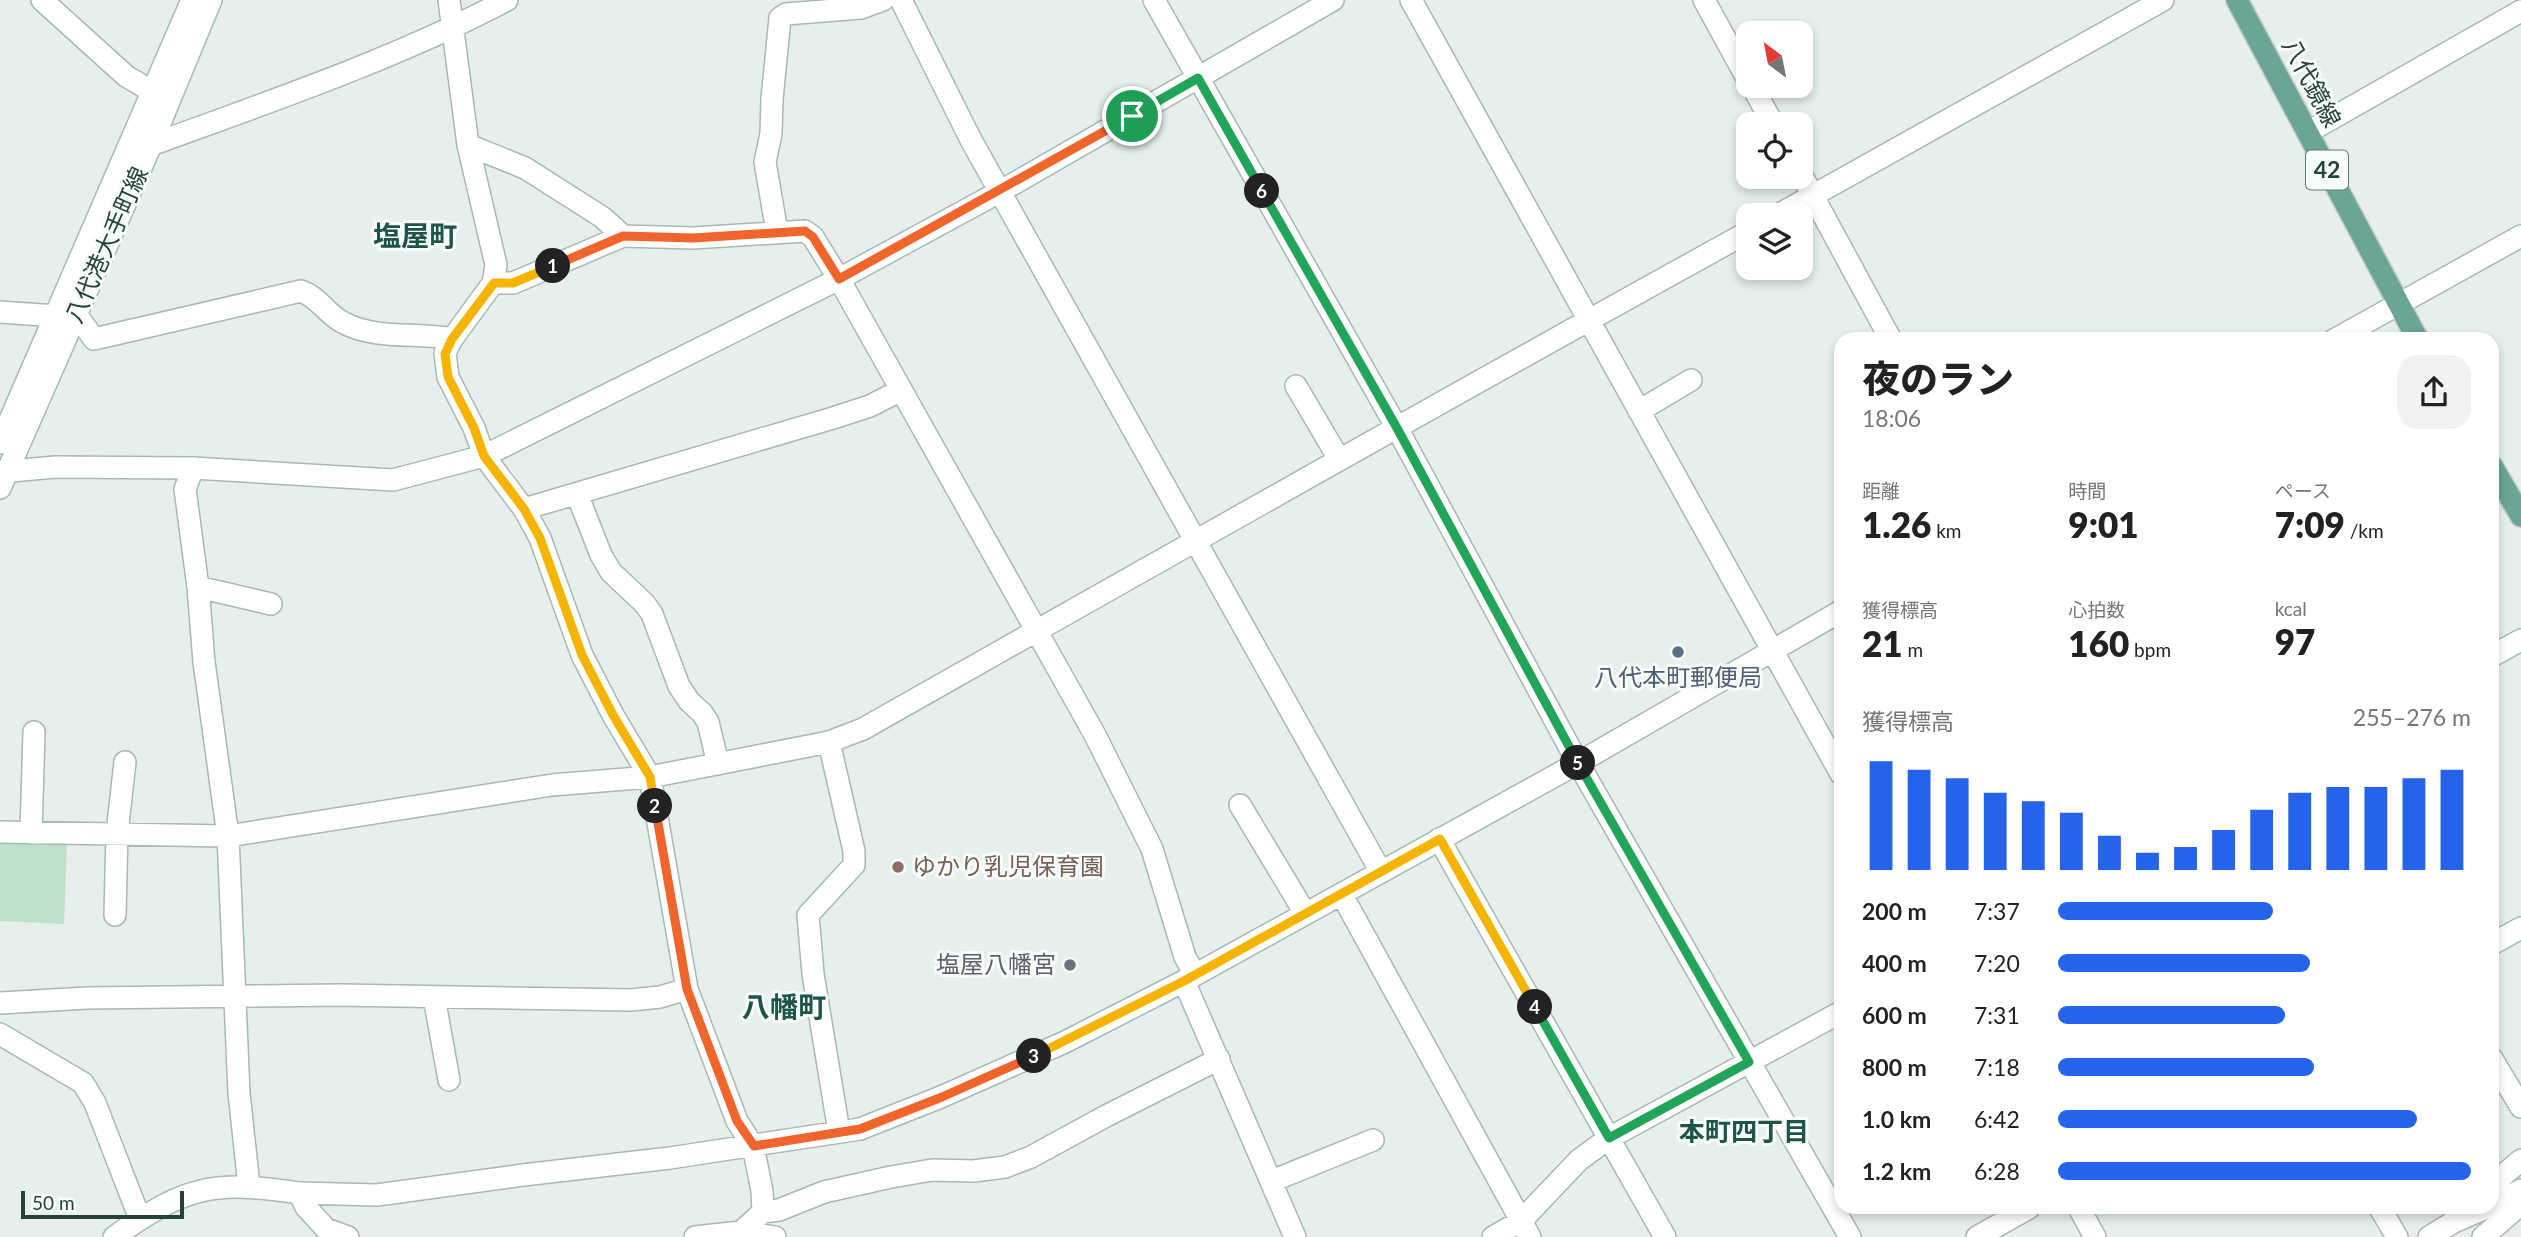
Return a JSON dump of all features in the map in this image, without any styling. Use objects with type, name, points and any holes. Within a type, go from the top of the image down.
[{"type":"main road","name":"八代鏡線","points":[[2237,0],[2414,332]]},
{"type":"main road","points":[[2499,478],[2521,516]]},
{"type":"street","points":[[43,0],[126,76],[153,92]]},
{"type":"street","name":"八代港大手町線","points":[[141,144],[153,92],[192,0]]},
{"type":"street","name":"八代港大手町線","points":[[3,477],[66,315],[141,144],[211,0]]},
{"type":"street","points":[[449,0],[468,145],[496,265],[494,283],[452,339],[445,354],[448,377],[474,428],[484,456],[524,509],[540,538],[582,655],[613,715],[650,777],[687,989],[737,1121],[754,1146],[763,1212]]},
{"type":"street","points":[[141,144],[297,92],[451,29],[507,0]]},
{"type":"street","points":[[777,232],[765,162],[771,134],[780,18],[786,14],[861,8],[883,0]]},
{"type":"street","points":[[901,0],[971,140],[1381,872]]},
{"type":"street","points":[[1154,0],[1397,428],[1578,762],[1834,1209]]},
{"type":"street","points":[[3,477],[55,467],[193,468],[393,480],[484,456],[839,279],[1001,191],[1333,0]]},
{"type":"street","points":[[1411,0],[1834,761]]},
{"type":"street","points":[[1704,0],[1736,57]]},
{"type":"street","points":[[1800,203],[2163,0]]},
{"type":"street","points":[[2308,132],[2521,11]]},
{"type":"street","points":[[468,145],[525,168],[602,217],[623,236]]},
{"type":"street","points":[[1809,189],[1887,332]]},
{"type":"street","points":[[494,283],[513,283],[623,236],[693,238],[805,231],[813,237],[1095,734],[1152,849],[1190,978],[1219,1059],[1295,1237]]},
{"type":"street","points":[[2348,332],[2521,236]]},
{"type":"street","points":[[0,832],[228,835],[552,785],[650,777],[829,742],[863,729],[1197,542],[1339,459],[1736,239]]},
{"type":"street","points":[[0,312],[66,315],[94,339],[301,291],[312,295],[345,324],[357,328],[452,339]]},
{"type":"street","name":"八代港大手町線","points":[[0,443],[66,315]]},
{"type":"street","points":[[1639,411],[1692,380]]},
{"type":"street","points":[[1296,386],[1339,459]]},
{"type":"street","points":[[524,509],[833,418],[901,390]]},
{"type":"street","points":[[193,468],[185,489],[198,587],[204,662],[228,835],[239,1093],[248,1186]]},
{"type":"street","points":[[577,494],[601,555],[611,572],[652,614],[678,686],[708,722],[718,764]]},
{"type":"street","points":[[198,587],[271,604]]},
{"type":"street","points":[[114,1237],[179,1196],[213,1187],[248,1186],[299,1193],[377,1195],[754,1146],[860,1129],[942,1097],[1065,1041],[1190,978],[1578,762],[1834,615]]},
{"type":"street","points":[[2499,652],[2521,640]]},
{"type":"street","points":[[31,833],[34,732]]},
{"type":"street","points":[[829,742],[854,851],[854,865],[808,915],[813,974],[839,1132]]},
{"type":"street","points":[[116,915],[117,833],[125,762]]},
{"type":"street","points":[[1240,805],[1304,914]]},
{"type":"street","points":[[1440,839],[1665,1237]]},
{"type":"street","points":[[1342,895],[1526,1229]]},
{"type":"street","points":[[2499,940],[2521,928]]},
{"type":"street","points":[[0,1003],[87,998],[236,996],[631,1000],[660,997],[687,989]]},
{"type":"street","points":[[434,997],[449,1080]]},
{"type":"street","points":[[1493,1237],[1526,1229],[1579,1160],[1609,1138],[1834,1016]]},
{"type":"street","points":[[0,1034],[83,1083],[95,1103],[140,1219]]},
{"type":"street","points":[[741,1232],[763,1212],[779,1210],[824,1192],[932,1170],[973,1171],[1005,1167],[1031,1157],[1106,1115],[1219,1059]]},
{"type":"street","points":[[2499,1071],[2521,1107]]},
{"type":"street","points":[[1272,1181],[1373,1140]]},
{"type":"street","points":[[2499,1179],[2521,1160]]},
{"type":"street","points":[[2499,1201],[2521,1190]]},
{"type":"street","points":[[299,1193],[306,1207],[326,1229],[348,1237]]},
{"type":"street","points":[[2483,1237],[2521,1203]]},
{"type":"street","points":[[1837,1214],[1850,1237]]},
{"type":"street","points":[[1977,1237],[2018,1214]]},
{"type":"street","points":[[2082,1214],[2095,1237]]},
{"type":"street","points":[[2384,1214],[2397,1237]]},
{"type":"street","points":[[2430,1237],[2458,1215]]},
{"type":"street","points":[[698,1237],[741,1232],[775,1237]]},
{"type":"green space","points":[[0,838],[67,838],[64,924],[0,921]]},
{"type":"place","name":"八代本町郵便局","points":[[1678,652]]},
{"type":"place","name":"ゆかり乳児保育園","points":[[898,867]]},
{"type":"place","name":"塩屋八幡宮","points":[[1070,965]]},
{"type":"district","name":"塩屋町","points":[[415,236]]},
{"type":"district","name":"八幡町","points":[[784,1007]]},
{"type":"district","name":"本町四丁目","points":[[1744,1132]]},
{"type":"route","points":[[1198,78],[1397,428],[1578,762],[1749,1062],[1609,1138],[1440,839],[1184,981],[1065,1041],[942,1097],[860,1129],[754,1146],[737,1121],[687,989],[650,777],[613,715],[582,655],[540,538],[524,509],[484,456],[474,428],[448,377],[445,354],[452,339],[494,283],[513,283],[623,236],[693,238],[805,231],[813,237],[839,279],[1132,116],[1198,78]]}]
